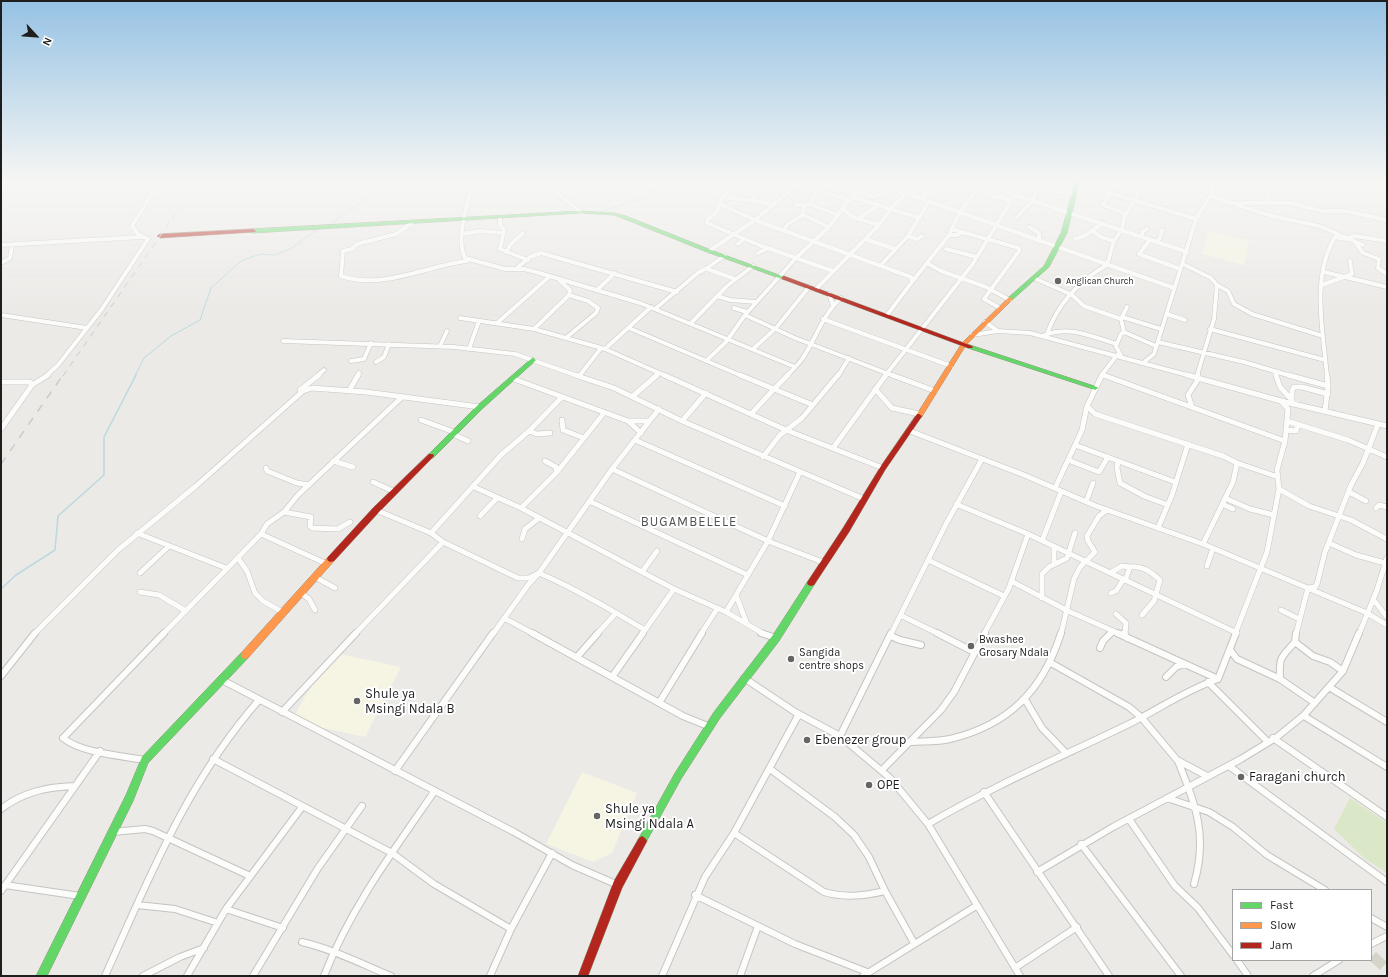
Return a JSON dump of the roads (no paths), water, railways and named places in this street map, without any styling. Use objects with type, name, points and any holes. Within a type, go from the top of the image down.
[{"type":"street","points":[[1,429],[32,385],[54,369],[87,328],[133,264],[148,240],[144,236],[138,234],[132,226]]},
{"type":"street","points":[[160,236],[362,226]]},
{"type":"street","points":[[408,226],[397,234],[357,244],[353,249],[343,251],[343,267],[340,273],[341,276],[350,280],[389,280],[407,276],[449,262],[472,261]]},
{"type":"street","points":[[463,226],[463,256],[472,261],[505,269],[524,269],[653,308],[729,338],[796,367]]},
{"type":"street","points":[[502,226],[503,233],[500,248],[506,252],[528,260]]},
{"type":"street","points":[[646,226],[708,251],[841,298],[922,329],[1020,364],[1095,388]]},
{"type":"street","points":[[714,226],[744,239],[833,271]]},
{"type":"street","points":[[708,251],[746,226]]},
{"type":"street","points":[[771,226],[850,253],[910,277],[917,276]]},
{"type":"street","points":[[783,230],[787,226]]},
{"type":"street","points":[[706,361],[729,338],[746,314],[779,276],[814,240],[829,227],[826,226]]},
{"type":"street","points":[[752,349],[776,328],[812,288],[833,271],[878,226]]},
{"type":"street","points":[[880,266],[894,249],[908,236],[915,226]]},
{"type":"street","points":[[887,315],[949,235],[953,226]]},
{"type":"street","points":[[833,448],[839,442],[875,389],[907,350],[977,257],[997,226],[1058,246],[1174,288]]},
{"type":"street","points":[[583,976],[618,885],[678,776],[744,678],[776,638],[825,563],[883,468],[910,431],[919,414],[964,344],[984,322],[1046,267],[1058,246],[1066,226]]},
{"type":"street","points":[[1075,239],[1086,235],[1099,226]]},
{"type":"street","points":[[1111,226],[1181,250],[1187,250]]},
{"type":"street","points":[[1047,336],[1062,302],[1089,275],[1107,265],[1114,241],[1123,226]]},
{"type":"street","points":[[1144,362],[1152,356],[1157,344],[1194,226]]},
{"type":"street","points":[[1316,226],[1363,245]]},
{"type":"street","points":[[1029,227],[1039,233],[1039,241]]},
{"type":"street","points":[[951,229],[1017,247],[1019,249],[990,289],[984,300],[1000,308]]},
{"type":"street","points":[[1142,236],[1142,232],[1147,229]]},
{"type":"street","points":[[1091,230],[1101,237],[1114,241]]},
{"type":"street","points":[[1156,241],[1160,237],[1162,230]]},
{"type":"street","points":[[462,234],[479,231],[503,233]]},
{"type":"street","points":[[949,235],[957,235],[962,232]]},
{"type":"street","points":[[506,252],[511,244],[523,233]]},
{"type":"street","points":[[1,245],[54,240],[144,236]]},
{"type":"street","points":[[908,236],[917,239],[922,236]]},
{"type":"street","points":[[1326,409],[1328,386],[1320,304],[1327,254],[1333,238],[1349,238],[1355,236],[1387,242]]},
{"type":"street","points":[[1160,237],[1162,243]]},
{"type":"street","points":[[738,244],[744,239]]},
{"type":"street","points":[[865,239],[894,249]]},
{"type":"street","points":[[1151,239],[1139,254],[1180,269]]},
{"type":"street","points":[[1355,242],[1363,253],[1379,259],[1378,268],[1387,274]]},
{"type":"street","points":[[1,263],[10,258],[12,245]]},
{"type":"street","points":[[758,253],[768,248]]},
{"type":"street","points":[[946,249],[977,257]]},
{"type":"street","points":[[515,269],[541,253],[615,272],[677,292]]},
{"type":"street","points":[[580,375],[603,349],[653,308],[677,292],[699,272],[707,269],[725,256]]},
{"type":"street","points":[[1322,285],[1353,274],[1350,270],[1352,266],[1350,261]]},
{"type":"street","points":[[927,263],[941,271],[990,289],[1010,300]]},
{"type":"street","points":[[1183,264],[1211,278],[1217,285],[1228,291],[1234,304],[1252,314],[1323,336]]},
{"type":"street","points":[[691,323],[735,279],[753,266]]},
{"type":"street","points":[[707,269],[735,279]]},
{"type":"street","points":[[597,290],[615,272]]},
{"type":"street","points":[[1324,272],[1387,287]]},
{"type":"street","points":[[497,323],[550,276]]},
{"type":"street","points":[[910,277],[912,282]]},
{"type":"street","points":[[534,329],[569,295],[570,290],[557,278]]},
{"type":"street","points":[[1034,278],[1070,294],[1084,306],[1161,329]]},
{"type":"street","points":[[1192,407],[1188,395],[1198,377],[1202,353],[1207,345],[1217,285]]},
{"type":"street","points":[[829,294],[833,305]]},
{"type":"street","points":[[567,338],[596,313],[598,308],[588,301],[569,295]]},
{"type":"street","points":[[717,296],[730,300],[756,302]]},
{"type":"street","points":[[752,413],[796,367],[833,305],[841,298]]},
{"type":"street","points":[[1124,332],[1121,318],[1127,307]]},
{"type":"street","points":[[734,308],[776,328],[849,358],[935,390]]},
{"type":"street","points":[[1167,314],[1185,320]]},
{"type":"street","points":[[1,315],[87,328]]},
{"type":"street","points":[[460,318],[534,329],[603,349],[752,413],[786,430],[883,468]]},
{"type":"street","points":[[824,320],[951,366]]},
{"type":"street","points":[[470,349],[480,321]]},
{"type":"street","points":[[984,322],[998,331]]},
{"type":"street","points":[[629,328],[813,405]]},
{"type":"street","points":[[1210,328],[1325,360]]},
{"type":"street","points":[[1047,336],[1060,330],[1069,330],[1117,344]]},
{"type":"street","points":[[440,346],[447,331]]},
{"type":"street","points":[[972,335],[998,331],[1023,332],[1047,336],[1282,401],[1326,409],[1335,414],[1387,426]]},
{"type":"street","points":[[1124,332],[1157,344],[1202,353],[1328,386]]},
{"type":"street","points":[[1119,356],[1116,348],[1121,334],[1124,332]]},
{"type":"street","points":[[283,341],[440,346],[509,353],[580,375],[633,396],[682,421],[864,499]]},
{"type":"street","points":[[351,361],[363,359],[371,343]]},
{"type":"street","points":[[376,362],[384,357],[389,344]]},
{"type":"street","points":[[1055,488],[1082,430],[1087,406],[1095,388],[1102,374],[1119,356]]},
{"type":"street","points":[[763,457],[774,441],[802,418],[834,381],[849,358]]},
{"type":"street","points":[[41,976],[130,798],[145,760],[284,613],[376,510],[480,407],[514,379],[533,360]]},
{"type":"street","points":[[299,393],[302,387],[324,370]]},
{"type":"street","points":[[1275,371],[1280,387],[1292,402]]},
{"type":"street","points":[[633,396],[647,385],[658,372]]},
{"type":"street","points":[[349,391],[359,373]]},
{"type":"street","points":[[1102,374],[1285,441]]},
{"type":"street","points":[[514,379],[561,398],[628,421],[649,421]]},
{"type":"street","points":[[1,382],[30,382],[32,385]]},
{"type":"street","points":[[1218,679],[1262,568],[1279,489],[1277,470],[1285,441],[1288,409],[1292,402],[1292,391],[1297,387],[1328,394]]},
{"type":"street","points":[[1,676],[22,648],[51,616],[137,533],[196,486],[299,393],[312,388],[480,407]]},
{"type":"street","points":[[875,389],[892,408],[919,414]]},
{"type":"street","points":[[682,421],[706,393]]},
{"type":"street","points":[[145,760],[68,743],[63,738],[226,568],[261,534],[267,524],[284,512],[333,461],[361,437],[402,397]]},
{"type":"street","points":[[431,533],[474,487],[501,455],[529,431],[561,398]]},
{"type":"street","points":[[1282,401],[1288,409]]},
{"type":"street","points":[[1087,406],[1095,414],[1223,456],[1237,463],[1278,478]]},
{"type":"street","points":[[395,771],[528,585],[539,573],[612,469],[659,409]]},
{"type":"street","points":[[521,508],[557,472],[604,413]]},
{"type":"street","points":[[421,420],[454,433],[468,441]]},
{"type":"street","points":[[562,420],[563,430],[584,438]]},
{"type":"street","points":[[628,421],[641,433]]},
{"type":"street","points":[[1287,421],[1368,448],[1387,457]]},
{"type":"street","points":[[1286,430],[1296,431],[1298,424]]},
{"type":"street","points":[[1308,588],[1315,587],[1317,584],[1329,543],[1349,492],[1363,463],[1368,448],[1374,438],[1378,424]]},
{"type":"street","points":[[529,431],[537,434],[550,433]]},
{"type":"street","points":[[910,431],[1055,488],[1086,502],[1204,544],[1368,613],[1387,624]]},
{"type":"street","points":[[635,440],[785,506]]},
{"type":"street","points":[[839,442],[845,453]]},
{"type":"street","points":[[1075,444],[1176,482]]},
{"type":"street","points":[[1158,528],[1168,505],[1188,444]]},
{"type":"street","points":[[1068,460],[1099,472],[1108,457]]},
{"type":"street","points":[[840,736],[902,616],[956,504],[982,459]]},
{"type":"street","points":[[333,461],[353,467]]},
{"type":"street","points":[[1118,461],[1117,468],[1120,483],[1144,496],[1168,505]]},
{"type":"street","points":[[545,462],[554,466],[557,472]]},
{"type":"street","points":[[1204,544],[1232,482],[1237,463]]},
{"type":"street","points":[[266,468],[267,471],[275,475],[309,485]]},
{"type":"street","points":[[612,469],[768,540],[825,563]]},
{"type":"street","points":[[726,612],[768,540],[800,472]]},
{"type":"street","points":[[373,482],[395,492]]},
{"type":"street","points":[[1086,502],[1092,483]]},
{"type":"street","points":[[474,487],[521,508],[538,519],[567,532],[674,589],[726,612],[760,633],[776,638]]},
{"type":"street","points":[[1279,489],[1309,506],[1340,516],[1387,539]]},
{"type":"street","points":[[1042,541],[1061,492]]},
{"type":"street","points":[[1349,492],[1366,502]]},
{"type":"street","points":[[480,516],[497,498]]},
{"type":"street","points":[[1224,498],[1250,509],[1274,515]]},
{"type":"street","points":[[589,501],[704,553],[748,575]]},
{"type":"street","points":[[956,504],[1070,553],[1156,596],[1237,633]]},
{"type":"street","points":[[1222,504],[1233,509]]},
{"type":"street","points":[[1376,508],[1379,505],[1387,507]]},
{"type":"street","points":[[376,510],[431,533],[443,542],[522,578],[529,578],[539,573]]},
{"type":"street","points":[[910,742],[948,739],[971,732],[1000,720],[1026,701],[1040,683],[1051,663],[1068,611],[1068,598],[1076,574],[1081,565],[1086,562],[1095,552],[1087,538],[1088,534],[1098,520],[1099,516],[1105,514],[1107,510]]},
{"type":"street","points":[[284,512],[311,517],[310,526],[312,528],[338,529],[350,522]]},
{"type":"street","points":[[522,539],[525,529],[538,519]]},
{"type":"street","points":[[137,533],[226,568]]},
{"type":"street","points":[[1042,598],[1042,574],[1054,564],[1063,562],[1070,553],[1075,533]]},
{"type":"street","points":[[261,534],[327,564]]},
{"type":"street","points":[[882,770],[941,710],[954,692],[1004,596],[1028,534]]},
{"type":"street","points":[[282,712],[443,542]]},
{"type":"street","points":[[1037,872],[1081,844],[1188,786],[1229,766],[1288,730],[1304,716],[1343,671],[1368,613],[1386,560],[1356,555],[1329,543]]},
{"type":"street","points":[[140,573],[169,546]]},
{"type":"street","points":[[1054,547],[1054,564]]},
{"type":"street","points":[[1207,566],[1213,548]]},
{"type":"street","points":[[642,572],[657,551]]},
{"type":"street","points":[[238,558],[247,571],[255,593],[263,601],[284,613]]},
{"type":"street","points":[[928,560],[1004,596]]},
{"type":"street","points":[[1110,573],[1122,566],[1137,566],[1150,572],[1160,580],[1156,596],[1142,614]]},
{"type":"street","points":[[1111,593],[1116,591],[1124,580],[1130,567]]},
{"type":"street","points":[[539,573],[572,588],[645,630]]},
{"type":"street","points":[[315,577],[335,588]]},
{"type":"street","points":[[522,578],[528,585]]},
{"type":"street","points":[[1011,581],[1068,611],[1218,679]]},
{"type":"street","points":[[1280,680],[1280,660],[1285,651],[1289,650],[1295,642],[1299,618],[1308,588]]},
{"type":"street","points":[[612,676],[674,589]]},
{"type":"street","points":[[140,592],[159,595],[186,611]]},
{"type":"street","points":[[301,593],[309,598],[315,610]]},
{"type":"street","points":[[736,595],[747,624]]},
{"type":"street","points":[[1373,599],[1387,617]]},
{"type":"street","points":[[659,703],[718,609]]},
{"type":"street","points":[[1282,610],[1299,618]]},
{"type":"street","points":[[577,657],[616,613]]},
{"type":"street","points":[[1116,614],[1126,623],[1124,633],[1127,638]]},
{"type":"street","points":[[902,616],[974,652]]},
{"type":"street","points":[[504,618],[683,716],[710,727]]},
{"type":"street","points":[[1100,648],[1104,641],[1113,632]]},
{"type":"street","points":[[891,636],[903,643],[913,642],[921,645]]},
{"type":"street","points":[[1295,642],[1313,656],[1330,662],[1343,671]]},
{"type":"street","points":[[1230,650],[1237,659],[1280,680],[1315,703]]},
{"type":"street","points":[[1051,663],[1120,701],[1141,716],[1161,743],[1177,760],[1207,776]]},
{"type":"street","points":[[1166,677],[1176,667],[1184,664]]},
{"type":"street","points":[[1269,675],[1279,671]]},
{"type":"street","points":[[744,678],[799,714],[840,736],[890,778],[928,824],[976,906],[1020,976]]},
{"type":"street","points":[[928,824],[984,792],[1066,752],[1119,729],[1141,716],[1208,682],[1218,679]]},
{"type":"street","points":[[222,680],[597,878],[618,885]]},
{"type":"street","points":[[1208,682],[1271,740],[1387,818]]},
{"type":"street","points":[[1329,687],[1387,722]]},
{"type":"street","points":[[105,976],[168,837],[213,758],[232,731],[259,700]]},
{"type":"street","points":[[1026,701],[1042,728],[1066,752]]},
{"type":"street","points":[[662,976],[695,895],[734,833],[799,714]]},
{"type":"street","points":[[1304,716],[1387,767]]},
{"type":"street","points":[[80,896],[3,888],[100,751]]},
{"type":"street","points":[[213,758],[236,769],[302,807],[319,814],[392,853],[405,864],[455,896],[511,928]]},
{"type":"street","points":[[1177,760],[1195,806],[1201,844],[1194,884]]},
{"type":"street","points":[[1229,766],[1387,882]]},
{"type":"street","points":[[770,769],[835,817],[854,835],[869,856],[885,891],[914,943]]},
{"type":"street","points":[[1,809],[25,794],[47,788],[74,786]]},
{"type":"street","points":[[324,976],[333,953],[375,876],[434,792]]},
{"type":"street","points":[[984,792],[1109,976]]},
{"type":"street","points":[[1167,798],[1195,806],[1233,827],[1268,855],[1323,889]]},
{"type":"street","points":[[254,976],[344,828],[362,806]]},
{"type":"street","points":[[187,976],[226,909],[302,807]]},
{"type":"street","points":[[1128,819],[1175,886],[1198,908],[1232,954]]},
{"type":"street","points":[[112,832],[145,829],[156,831],[250,876]]},
{"type":"street","points":[[734,833],[824,892],[840,897],[862,897],[885,891]]},
{"type":"street","points":[[1081,844],[1181,976]]},
{"type":"street","points":[[490,976],[511,928],[552,853]]},
{"type":"street","points":[[695,895],[758,926],[865,974],[914,943],[954,921],[976,906]]},
{"type":"street","points":[[137,905],[175,908],[218,923]]},
{"type":"street","points":[[226,909],[283,928]]},
{"type":"street","points":[[1372,919],[1387,928]]},
{"type":"street","points":[[740,976],[758,926]]},
{"type":"street","points":[[1015,968],[1077,927]]},
{"type":"street","points":[[1372,944],[1387,936]]},
{"type":"street","points":[[302,942],[320,946],[333,953],[391,976]]},
{"type":"street","points":[[143,976],[180,957],[204,948]]},
{"type":"street","points":[[1238,961],[1248,976]]},
{"type":"street","points":[[1313,976],[1337,961]]},
{"type":"waterway","points":[[135,376],[144,358],[171,336],[200,320],[211,288],[241,261],[260,254],[275,255],[292,248],[316,230],[322,228]]},
{"type":"waterway","points":[[1,589],[16,575],[55,550],[58,516],[104,475],[104,437],[136,375]]},
{"type":"railway","points":[[63,376],[167,226]]},
{"type":"railway","points":[[1,464],[63,375]]},
{"type":"place","name":"Anglican Church","points":[[1058,281]]},
{"type":"place","name":"Bwashee Grosary Ndala","points":[[971,646]]},
{"type":"place","name":"Sangida centre shops","points":[[791,659]]},
{"type":"place","name":"Shule ya Msingi Ndala B","points":[[357,701]]},
{"type":"place","name":"Ebenezer group","points":[[807,740]]},
{"type":"place","name":"Faragani church","points":[[1241,777]]},
{"type":"place","name":"OPE","points":[[869,785]]},
{"type":"place","name":"Shule ya Msingi Ndala A","points":[[597,816]]},
{"type":"district","name":"BUGAMBELELE","points":[[689,522]]}]
